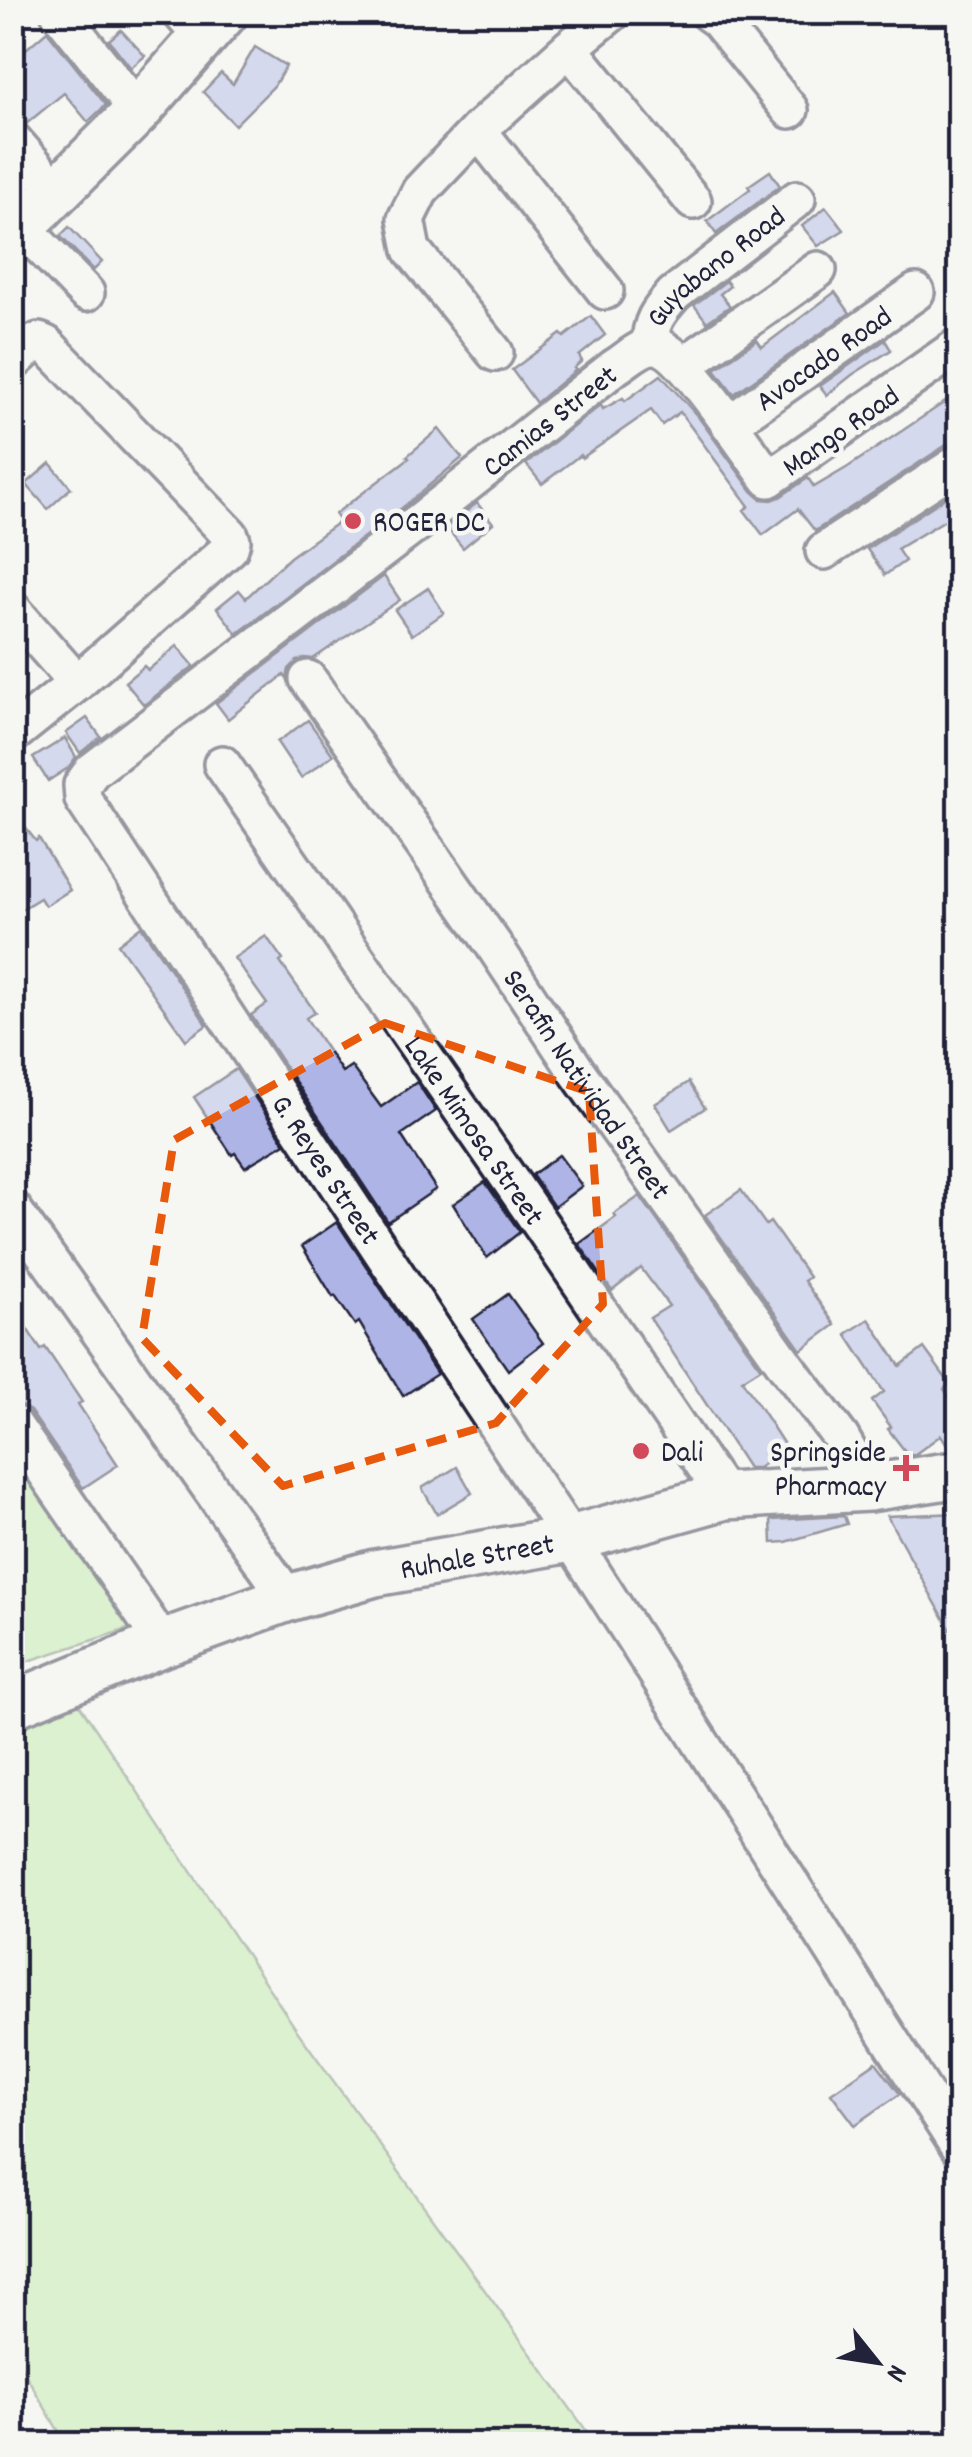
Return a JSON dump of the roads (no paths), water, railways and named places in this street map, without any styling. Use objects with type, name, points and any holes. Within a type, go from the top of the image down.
[{"type":"street","points":[[60,12],[138,111]]},
{"type":"street","points":[[494,353],[412,250],[406,220],[420,192],[478,130],[613,12]]},
{"type":"street","points":[[707,12],[718,20],[790,110]]},
{"type":"street","points":[[86,294],[17,232],[138,111],[202,22]]},
{"type":"street","points":[[570,48],[693,201]]},
{"type":"street","points":[[478,130],[604,291]]},
{"type":"street","points":[[12,139],[58,192]]},
{"type":"street","name":"Guyabano Road","points":[[650,346],[650,330],[659,311],[674,294],[797,199]]},
{"type":"street","points":[[684,365],[818,270]]},
{"type":"street","name":"Avocado Road","points":[[729,424],[916,292]]},
{"type":"street","points":[[12,362],[33,344],[46,344],[232,541],[230,548],[77,684],[12,735]]},
{"type":"street","name":"Camias Street","points":[[83,799],[82,785],[92,771],[616,368],[650,346],[662,347],[684,365],[769,479]]},
{"type":"street","name":"Mango Road","points":[[769,479],[960,346]]},
{"type":"street","points":[[824,551],[960,462]]},
{"type":"street","points":[[12,609],[77,684]]},
{"type":"street","name":"Serafin Natividad Street","points":[[308,679],[578,1073],[840,1438],[868,1488]]},
{"type":"street","name":"Lake Mimosa Street","points":[[222,764],[725,1496]]},
{"type":"street","name":"G. Reyes Street","points":[[83,799],[571,1539],[960,2148]]},
{"type":"street","points":[[12,1208],[288,1598]]},
{"type":"street","points":[[12,1423],[163,1643]]},
{"type":"street","name":"Ruhale Street","points":[[12,1705],[163,1643],[288,1598],[375,1573],[571,1539],[725,1496],[868,1488],[960,1474]]},
{"type":"place","name":"ROGER DC","points":[[353,521]]},
{"type":"place","name":"Dali","points":[[641,1451]]},
{"type":"place","name":"Springside Pharmacy","points":[[906,1468]]}]
